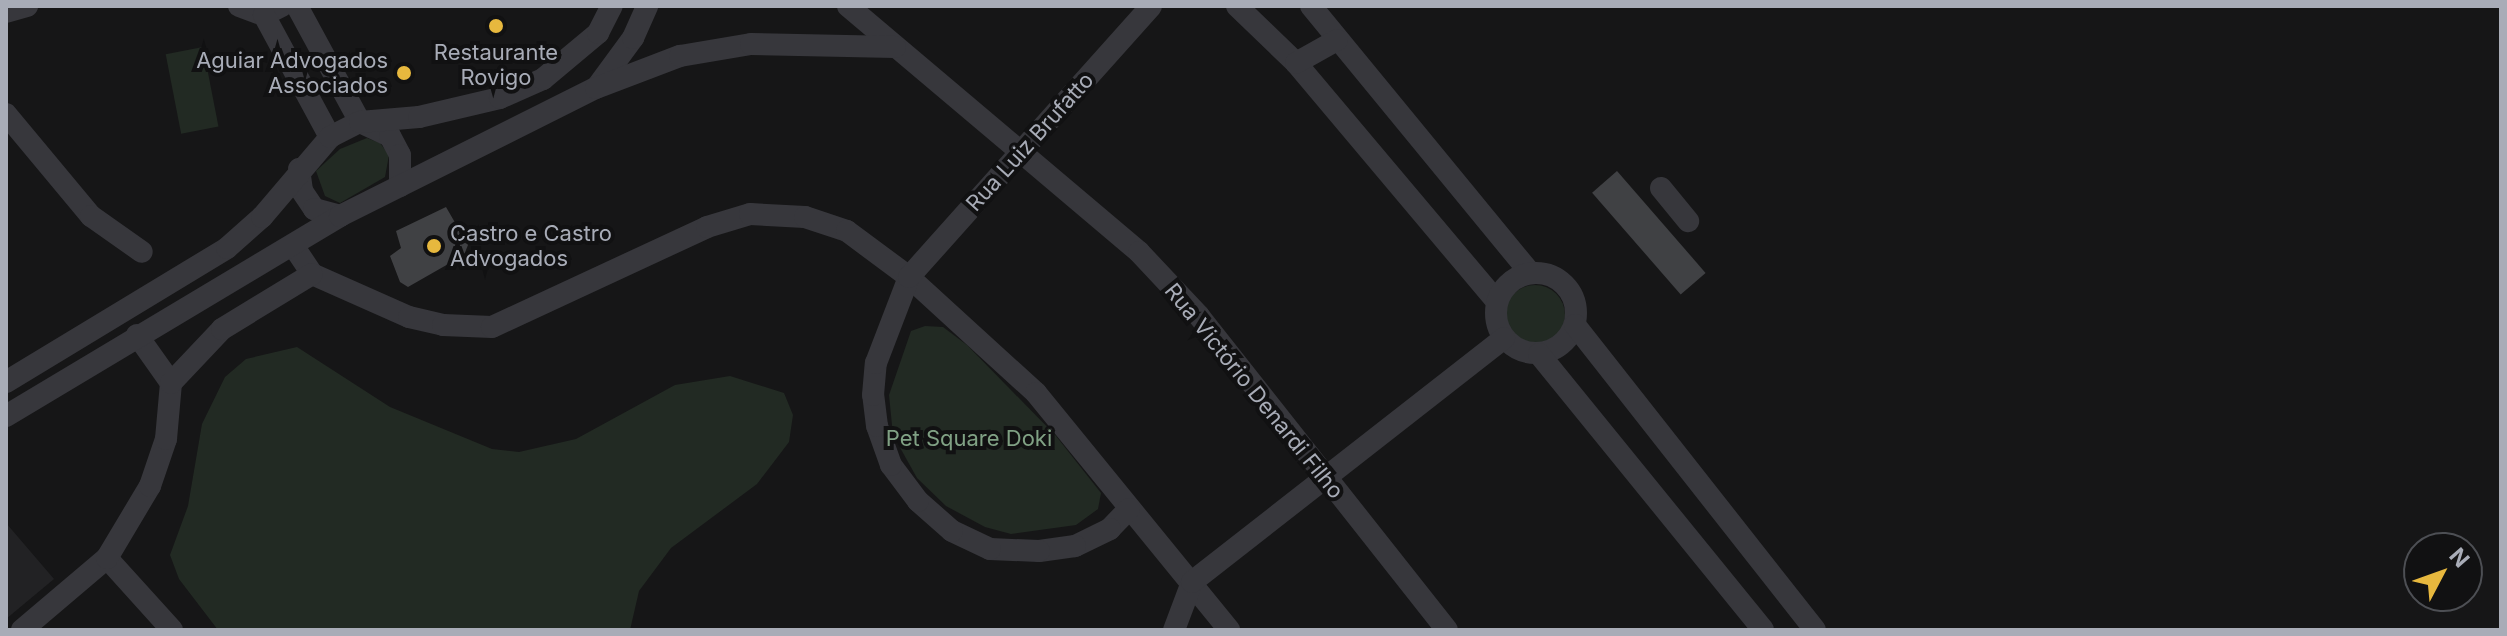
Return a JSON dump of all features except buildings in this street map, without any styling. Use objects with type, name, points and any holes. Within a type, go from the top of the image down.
[{"type":"street","points":[[6,12],[27,6]]},
{"type":"street","points":[[239,6],[273,10],[330,137]]},
{"type":"street","points":[[297,6],[360,122],[390,136],[400,155],[400,186]]},
{"type":"street","points":[[6,382],[227,248],[262,217],[299,169],[330,137],[360,122],[419,117],[500,98],[543,79],[598,33],[612,6]]},
{"type":"street","points":[[596,88],[633,38],[647,6]]},
{"type":"street","name":"Rua Victório Denardi Filho","points":[[848,6],[1023,149],[1139,252],[1189,305],[1447,630]]},
{"type":"street","name":"Rua Luiz Brufatto","points":[[909,277],[1151,6]]},
{"type":"street","points":[[1237,6],[1296,63],[1497,302]]},
{"type":"street","points":[[1311,6],[1530,273]]},
{"type":"street","points":[[1296,63],[1337,40]]},
{"type":"street","points":[[6,416],[137,335],[294,247],[340,216],[596,88],[680,56],[751,44],[895,47]]},
{"type":"street","points":[[6,114],[91,216],[142,252]]},
{"type":"street","points":[[299,169],[302,191],[314,209],[340,216]]},
{"type":"street","points":[[1661,188],[1688,221]]},
{"type":"street","points":[[294,247],[312,274],[409,317],[443,325],[492,327],[707,227],[750,214],[805,217],[847,231],[909,277],[1036,393],[1229,630]]},
{"type":"street","points":[[1530,273],[1549,276],[1567,287],[1575,307],[1575,325],[1561,345],[1539,354],[1520,350],[1504,338],[1496,321],[1497,302],[1509,283],[1530,273]]},
{"type":"street","points":[[22,630],[107,558],[150,486],[166,439],[171,383],[222,329],[312,274]]},
{"type":"street","points":[[909,277],[876,363],[873,395],[877,426],[891,465],[918,501],[952,531],[990,549],[1039,551],[1075,546],[1110,529],[1129,509]]},
{"type":"street","points":[[1575,325],[1815,630]]},
{"type":"street","points":[[137,335],[171,383]]},
{"type":"street","points":[[1174,630],[1192,582],[1504,338]]},
{"type":"street","points":[[1539,354],[1763,630]]},
{"type":"street","points":[[107,558],[172,630]]},
{"type":"shaded area","points":[[6,523],[54,579],[6,619]]},
{"type":"green space","points":[[203,47],[218,127],[181,134],[166,54]]},
{"type":"green space","points":[[367,138],[380,143],[389,155],[385,177],[340,203],[325,196],[316,171],[340,149]]},
{"type":"green space","points":[[1535,285],[1547,287],[1556,294],[1563,303],[1563,327],[1556,336],[1547,343],[1535,345],[1523,343],[1514,336],[1507,327],[1505,315],[1507,303],[1514,294],[1523,287]]},
{"type":"green space","name":"Pet Square Doki","points":[[925,326],[943,327],[967,345],[1056,436],[1101,493],[1098,509],[1076,525],[1011,534],[985,527],[946,506],[917,478],[893,435],[889,395],[911,331]]},
{"type":"green space","points":[[297,347],[390,407],[492,449],[519,452],[576,439],[675,385],[730,376],[784,393],[793,415],[789,442],[757,484],[671,548],[639,591],[630,630],[218,630],[179,579],[170,555],[188,506],[202,424],[225,377],[246,359]]},
{"type":"place","name":"Restaurante Rovigo","points":[[496,26]]},
{"type":"place","name":"Aguiar Advogados Associados","points":[[404,73]]},
{"type":"place","name":"Castro e Castro Advogados","points":[[434,246]]}]
